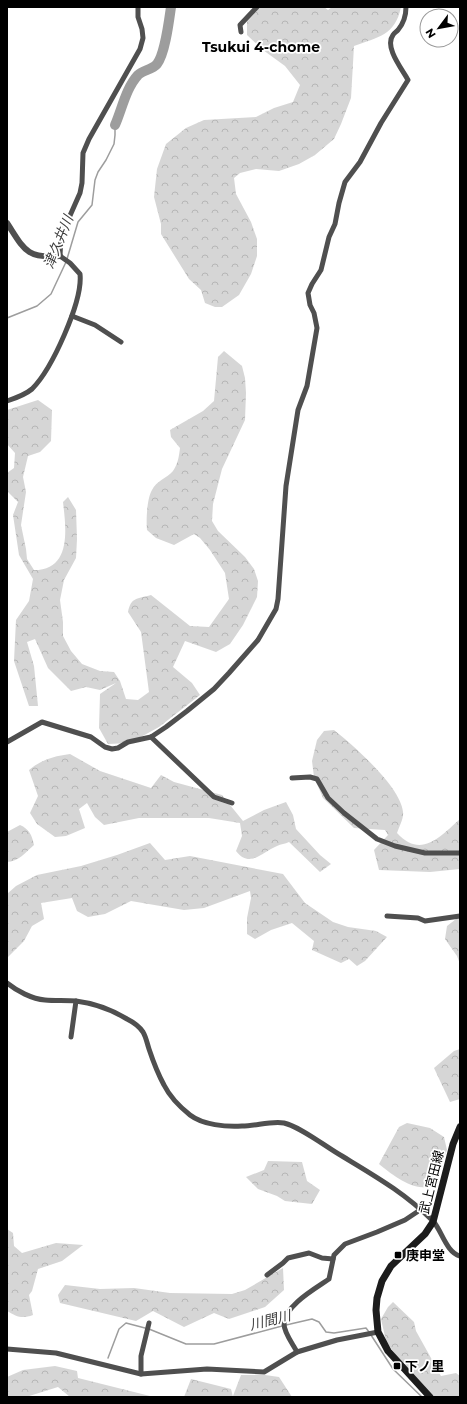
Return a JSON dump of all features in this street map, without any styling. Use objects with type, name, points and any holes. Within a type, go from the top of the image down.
[{"type":"main road","name":"武上宮田線","points":[[430,1397],[388,1350],[378,1332],[376,1310],[377,1298],[382,1281],[391,1266],[425,1234],[433,1222],[453,1144],[460,1128]]},
{"type":"street","points":[[60,256],[62,236],[80,193],[82,183],[83,153],[89,139],[140,49],[143,38],[138,17],[138,7]]},
{"type":"street","points":[[241,32],[240,25],[257,7]]},
{"type":"street","points":[[7,742],[42,722],[90,737],[105,747],[112,749],[118,748],[128,742],[151,737],[214,689],[258,640],[276,609],[282,556],[286,486],[298,410],[307,386],[317,328],[308,293],[321,270],[329,237],[335,224],[345,182],[360,162],[381,123],[408,80],[394,55],[390,41],[399,29],[406,14],[406,7]]},
{"type":"street","points":[[7,223],[22,244],[34,255],[49,257],[60,256],[70,263],[80,274],[79,291],[72,316],[50,365],[31,389],[19,397],[7,401]]},
{"type":"street","points":[[72,316],[95,325],[121,342]]},
{"type":"street","points":[[151,737],[214,797],[232,803]]},
{"type":"street","points":[[292,778],[310,776],[317,779],[328,798],[337,807],[372,835],[384,842],[425,854],[460,853]]},
{"type":"street","points":[[387,916],[418,918],[425,921],[460,916]]},
{"type":"street","points":[[7,983],[14,989],[44,1000],[76,1001],[101,1007],[139,1026],[144,1034],[154,1063],[170,1096],[191,1116],[207,1123],[223,1125],[243,1126],[263,1123],[283,1123],[294,1126],[389,1184],[433,1222],[450,1249],[460,1256]]},
{"type":"street","points":[[71,1037],[76,1001]]},
{"type":"street","points":[[297,1352],[284,1323],[289,1309],[329,1279],[334,1255],[345,1244],[405,1220],[420,1210]]},
{"type":"street","points":[[267,1276],[288,1258],[310,1253],[322,1258],[333,1259]]},
{"type":"street","points":[[141,1374],[141,1356],[149,1323]]},
{"type":"street","points":[[7,1349],[56,1353],[141,1374],[207,1369],[264,1372],[297,1352],[337,1340],[378,1332]]},
{"type":"green space","points":[[260,7],[324,7],[328,10],[332,7],[401,7],[398,17],[390,30],[378,37],[354,46],[351,98],[334,139],[315,155],[299,164],[279,171],[256,169],[240,173],[234,178],[236,194],[251,222],[257,239],[257,256],[251,274],[239,295],[222,307],[215,307],[205,303],[201,290],[189,279],[161,234],[161,224],[154,197],[157,169],[166,144],[186,128],[204,120],[256,117],[274,108],[293,102],[300,85],[285,66],[263,50],[247,35],[247,22]]},
{"type":"green space","points":[[224,351],[242,366],[245,378],[246,393],[245,420],[222,469],[213,504],[212,521],[218,531],[245,557],[254,569],[258,581],[257,597],[243,625],[230,644],[216,652],[185,641],[173,667],[192,683],[200,695],[159,727],[130,743],[108,744],[99,728],[100,694],[116,683],[100,690],[86,687],[71,691],[48,668],[35,639],[27,642],[34,666],[38,706],[29,706],[14,661],[16,620],[29,601],[33,579],[19,555],[13,515],[18,502],[7,491],[7,473],[14,468],[15,453],[7,444],[7,410],[38,400],[52,410],[51,441],[40,452],[28,456],[23,477],[26,492],[21,525],[27,559],[34,570],[46,568],[55,563],[61,555],[65,535],[63,502],[68,497],[76,510],[77,539],[76,558],[64,580],[60,600],[63,636],[71,651],[82,664],[100,671],[114,672],[120,681],[126,699],[138,700],[149,692],[141,632],[128,612],[133,601],[138,598],[151,595],[190,626],[209,627],[229,599],[225,573],[200,538],[194,534],[174,545],[156,538],[147,530],[147,515],[150,494],[156,484],[173,471],[178,460],[180,448],[171,437],[170,430],[203,411],[214,401],[218,357]]},
{"type":"green space","points":[[334,730],[375,767],[394,791],[403,812],[402,820],[397,833],[406,841],[422,845],[430,842],[438,838],[460,819],[460,869],[430,872],[379,870],[374,850],[388,835],[385,830],[354,828],[323,798],[314,777],[312,761],[317,740],[324,731]]},
{"type":"green space","points":[[70,754],[100,771],[151,788],[161,775],[174,782],[222,795],[243,821],[264,810],[286,802],[293,815],[296,829],[320,855],[331,864],[320,872],[289,842],[277,846],[256,858],[246,859],[236,851],[242,836],[240,823],[209,818],[139,818],[104,825],[95,817],[87,803],[79,809],[85,828],[66,836],[55,837],[37,824],[30,813],[38,796],[29,770],[48,759]]},
{"type":"green space","points":[[20,825],[26,828],[30,833],[34,845],[15,860],[7,862],[7,832]]},
{"type":"green space","points":[[150,843],[165,860],[190,856],[283,874],[305,903],[333,922],[348,927],[376,931],[387,937],[365,961],[357,966],[349,959],[341,963],[312,950],[314,941],[292,923],[271,930],[255,939],[247,934],[247,918],[251,898],[250,891],[204,908],[184,910],[131,901],[105,914],[88,917],[77,911],[72,898],[41,903],[44,919],[32,926],[24,941],[7,958],[7,894],[16,886],[37,875],[81,866]]},
{"type":"green space","points":[[460,916],[460,964],[457,956],[445,939],[447,926]]},
{"type":"green space","points":[[460,1049],[460,1099],[450,1102],[434,1068],[454,1051]]},
{"type":"green space","points":[[407,1123],[430,1128],[444,1137],[447,1150],[434,1183],[427,1187],[413,1186],[394,1176],[379,1164],[399,1127]]},
{"type":"green space","points":[[268,1161],[302,1162],[307,1181],[320,1190],[312,1204],[285,1201],[277,1196],[258,1189],[246,1177],[264,1170]]},
{"type":"green space","points":[[7,1229],[13,1233],[14,1246],[22,1253],[56,1243],[83,1245],[62,1261],[38,1269],[32,1291],[29,1295],[33,1315],[26,1317],[20,1317],[7,1311]]},
{"type":"green space","points":[[283,1268],[284,1290],[265,1307],[229,1319],[214,1313],[184,1327],[153,1311],[136,1321],[60,1303],[58,1295],[65,1285],[100,1289],[134,1288],[170,1293],[232,1294],[245,1290]]},
{"type":"green space","points":[[393,1302],[414,1322],[416,1331],[441,1376],[456,1373],[460,1376],[460,1397],[425,1397],[386,1341],[381,1319],[388,1307]]},
{"type":"green space","points":[[55,1366],[77,1371],[78,1378],[154,1397],[70,1397],[58,1387],[26,1397],[7,1397],[7,1377],[23,1370]]},
{"type":"green space","points":[[241,1375],[265,1375],[279,1377],[292,1397],[235,1397],[233,1396]]},
{"type":"green space","points":[[191,1379],[231,1389],[233,1397],[184,1397]]},
{"type":"waterway","name":"津久井川","points":[[115,125],[127,92],[134,80],[140,73],[155,66],[160,59],[166,37],[171,7]]},
{"type":"waterway","name":"津久井川","points":[[67,259],[78,222],[92,205],[95,180],[98,172],[114,144],[115,125]]},
{"type":"waterway","name":"津久井川","points":[[7,318],[37,306],[51,294],[66,262]]},
{"type":"waterway","name":"川間川","points":[[286,1325],[312,1319],[319,1322],[326,1332],[334,1333],[366,1328],[369,1332]]},
{"type":"waterway","name":"川間川","points":[[108,1358],[119,1329],[126,1323],[145,1328]]},
{"type":"waterway","name":"川間川","points":[[149,1329],[186,1344],[214,1344],[282,1326]]},
{"type":"waterway","name":"川間川","points":[[371,1335],[393,1369],[422,1397]]},
{"type":"place","name":"庚申堂","points":[[398,1255]]},
{"type":"place","name":"下ノ里","points":[[397,1366]]},
{"type":"district","name":"Tsukui 4-chome","points":[[261,47]]}]
